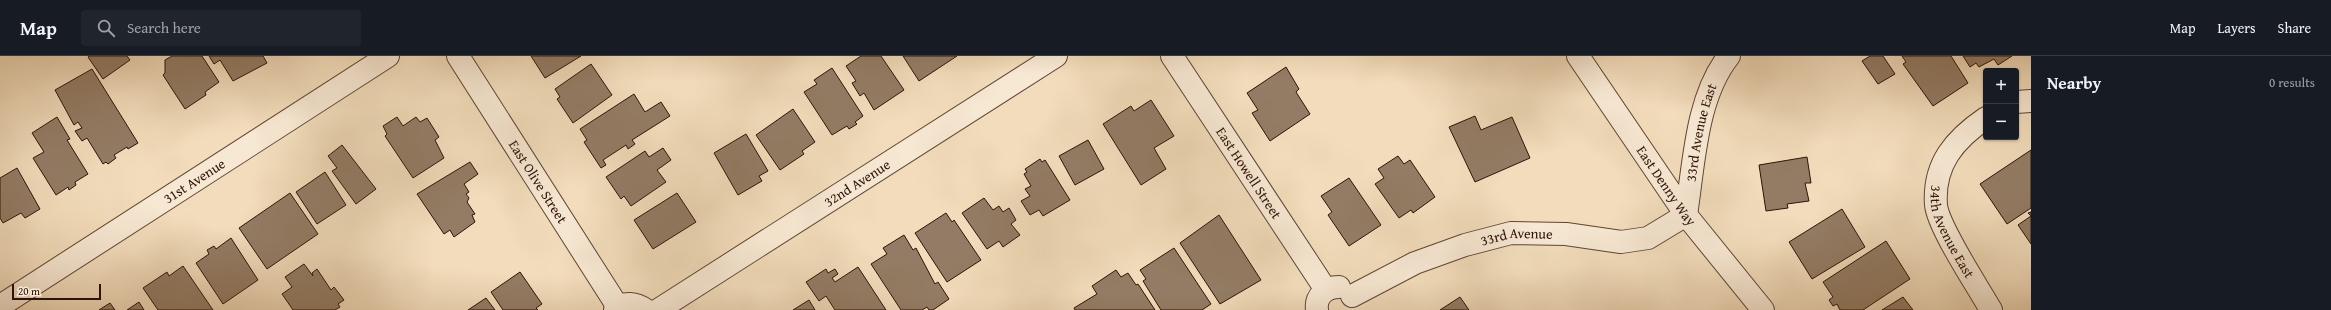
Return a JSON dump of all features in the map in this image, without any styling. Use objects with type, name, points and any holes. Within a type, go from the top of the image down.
[{"type":"street","name":"31st Avenue","points":[[0,306],[388,56]]},
{"type":"street","name":"East Olive Street","points":[[458,56],[616,309]]},
{"type":"street","name":"32nd Avenue","points":[[658,310],[1056,56]]},
{"type":"street","name":"East Howell Street","points":[[1172,56],[1326,290]]},
{"type":"street","name":"East Denny Way","points":[[1578,56],[1686,215],[1763,310]]},
{"type":"street","name":"33rd Avenue East","points":[[1686,215],[1704,106],[1722,65],[1729,56]]},
{"type":"street","points":[[2019,102],[2031,101]]},
{"type":"street","name":"34th Avenue East","points":[[1983,120],[1964,132],[1951,148],[1938,172],[1936,206],[1946,232],[1991,310]]},
{"type":"street","name":"33rd Avenue","points":[[1354,303],[1415,263],[1466,245],[1511,233],[1566,234],[1620,242],[1648,238],[1686,215]]},
{"type":"street","points":[[1317,310],[1318,298],[1326,290],[1341,288],[1354,303]]},
{"type":"street","points":[[616,309],[634,304],[646,310]]},
{"type":"building","points":[[127,56],[130,60],[103,79],[88,57]]},
{"type":"building","points":[[172,56],[202,56],[219,82],[205,92],[206,95],[185,109],[163,75],[165,73],[165,60]]},
{"type":"building","points":[[209,56],[263,56],[267,63],[233,81],[220,60],[214,64]]},
{"type":"building","points":[[531,56],[581,56],[545,78]]},
{"type":"building","points":[[861,56],[881,56],[904,90],[874,110],[864,93],[860,96],[852,83],[856,81],[846,66]]},
{"type":"building","points":[[903,56],[957,56],[919,81]]},
{"type":"building","points":[[1870,56],[1883,56],[1895,74],[1878,84],[1862,61]]},
{"type":"building","points":[[1902,56],[1951,56],[1968,83],[1933,106],[1903,64],[1906,62]]},
{"type":"building","points":[[1963,56],[2012,56],[1998,65],[1994,59],[1979,67],[1976,63],[1970,67]]},
{"type":"building","points":[[591,64],[612,95],[573,123],[557,99],[560,97],[555,89]]},
{"type":"building","points":[[1286,67],[1299,89],[1296,92],[1310,114],[1270,141],[1252,113],[1258,110],[1247,93]]},
{"type":"building","points":[[832,68],[863,116],[855,122],[857,124],[849,129],[847,126],[832,135],[804,92],[817,84],[814,80]]},
{"type":"building","points":[[92,69],[138,143],[128,149],[127,147],[114,155],[116,158],[108,164],[106,162],[103,164],[87,138],[82,141],[75,131],[82,128],[78,122],[74,125],[55,90]]},
{"type":"building","points":[[634,94],[645,112],[661,102],[670,116],[632,140],[635,144],[628,149],[626,145],[603,160],[606,165],[601,168],[584,142],[587,140],[580,129]]},
{"type":"building","points":[[1151,100],[1174,136],[1154,148],[1166,169],[1141,185],[1103,124],[1131,106],[1134,111]]},
{"type":"building","points":[[793,109],[815,142],[802,151],[804,154],[780,170],[756,135]]},
{"type":"building","points":[[1475,116],[1481,130],[1512,117],[1530,158],[1475,182],[1449,127]]},
{"type":"building","points":[[57,117],[70,139],[67,140],[88,174],[75,182],[76,185],[69,190],[68,187],[56,195],[33,158],[44,152],[32,133]]},
{"type":"building","points":[[397,117],[403,126],[416,117],[420,122],[427,118],[439,137],[435,140],[444,158],[413,178],[385,136],[387,134],[383,126]]},
{"type":"building","points":[[746,134],[768,171],[759,176],[762,181],[738,195],[714,153]]},
{"type":"building","points":[[1088,140],[1104,169],[1075,185],[1059,156]]},
{"type":"building","points":[[342,145],[376,189],[356,204],[332,171],[337,168],[328,156]]},
{"type":"building","points":[[663,148],[671,160],[657,170],[666,182],[631,206],[624,196],[621,199],[606,177],[645,151],[649,157]]},
{"type":"building","points":[[2031,150],[2031,208],[2007,224],[1980,184]]},
{"type":"building","points":[[1398,156],[1404,164],[1410,160],[1435,197],[1413,213],[1411,210],[1399,218],[1375,184],[1384,178],[1378,169]]},
{"type":"building","points":[[1807,157],[1811,183],[1805,183],[1809,201],[1787,204],[1788,208],[1766,211],[1759,165]]},
{"type":"building","points":[[1040,159],[1042,162],[1045,160],[1070,200],[1043,216],[1039,210],[1030,215],[1021,201],[1030,196],[1025,189],[1031,186],[1024,174],[1027,172],[1025,169]]},
{"type":"building","points":[[470,162],[478,174],[464,184],[469,192],[466,194],[469,198],[467,202],[475,214],[472,215],[475,222],[454,237],[450,230],[444,234],[417,194]]},
{"type":"building","points":[[17,168],[40,209],[25,218],[21,213],[3,223],[0,218],[0,178]]},
{"type":"building","points":[[325,172],[346,205],[317,224],[296,192]]},
{"type":"building","points":[[1349,178],[1381,225],[1349,246],[1328,215],[1332,212],[1321,196]]},
{"type":"building","points":[[290,193],[318,234],[267,269],[239,228]]},
{"type":"building","points":[[677,193],[696,222],[653,249],[634,220]]},
{"type":"building","points":[[984,198],[993,210],[999,206],[1003,212],[1009,208],[1016,220],[1011,224],[1020,235],[1003,247],[999,241],[987,249],[962,213]]},
{"type":"building","points":[[1842,209],[1865,247],[1812,279],[1789,242]]},
{"type":"building","points":[[946,213],[952,222],[954,220],[981,260],[947,282],[915,233]]},
{"type":"building","points":[[1219,215],[1261,280],[1220,304],[1180,243]]},
{"type":"building","points":[[2031,216],[2031,244],[2018,225]]},
{"type":"building","points":[[904,235],[913,250],[916,248],[935,284],[938,282],[949,299],[933,310],[929,310],[927,307],[922,310],[901,310],[871,264],[887,254],[883,248]]},
{"type":"building","points":[[231,238],[258,280],[223,304],[196,263],[209,254],[207,250],[214,246],[216,249]]},
{"type":"building","points":[[1886,241],[1910,279],[1863,310],[1840,310],[1837,304],[1833,306],[1829,300],[1833,297],[1823,282]]},
{"type":"building","points":[[1174,248],[1211,304],[1202,310],[1161,310],[1143,281],[1146,279],[1140,270]]},
{"type":"building","points":[[304,264],[313,276],[312,273],[317,269],[331,290],[334,287],[344,300],[338,304],[340,307],[335,310],[293,310],[282,294],[292,287],[285,277]]},
{"type":"building","points":[[183,266],[213,310],[158,310],[143,288],[167,272],[169,276]]},
{"type":"building","points":[[858,267],[886,310],[835,310],[826,296],[819,301],[806,282],[826,269],[828,273],[835,269],[838,274],[832,278],[835,282]]},
{"type":"building","points":[[1116,270],[1121,277],[1128,273],[1136,285],[1138,284],[1155,310],[1075,310],[1074,308],[1097,294],[1092,286]]},
{"type":"building","points":[[520,272],[542,304],[536,308],[538,310],[503,310],[491,292]]},
{"type":"building","points":[[1460,297],[1469,310],[1440,310]]},
{"type":"building","points":[[1903,297],[1913,310],[1882,310]]},
{"type":"building","points":[[486,298],[495,310],[468,310]]},
{"type":"building","points":[[809,300],[815,310],[793,310]]},
{"type":"building","points":[[139,302],[144,310],[127,310]]},
{"type":"building","points":[[110,303],[115,310],[99,310]]}]
